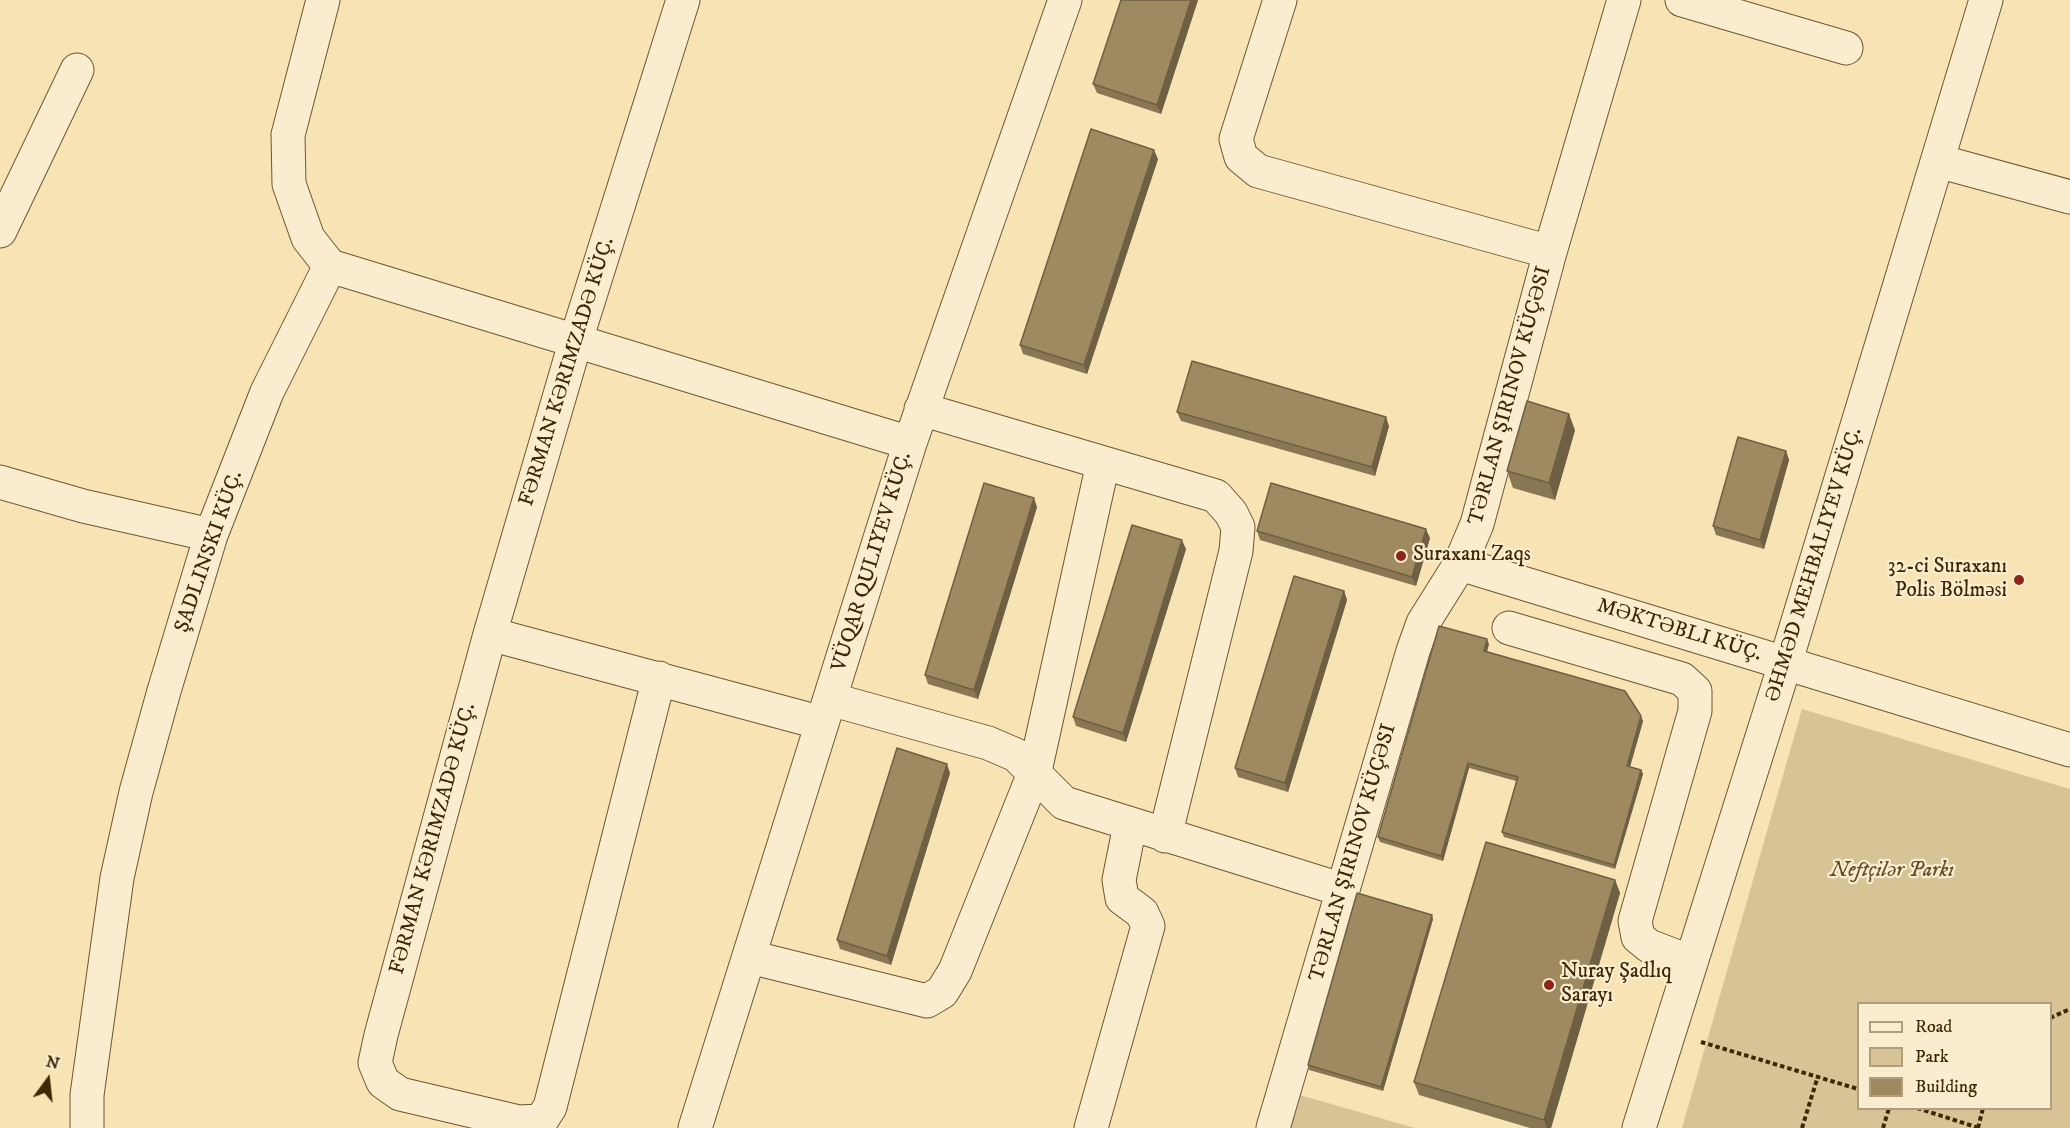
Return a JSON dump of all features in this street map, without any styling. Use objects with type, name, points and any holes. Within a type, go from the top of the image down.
[{"type":"street","points":[[322,0],[288,135],[289,184],[308,238],[330,266],[910,443]]},
{"type":"street","name":"FƏRMAN KƏRIMZADƏ KÜÇ.","points":[[659,678],[550,1107],[541,1121],[519,1122],[400,1094],[383,1082],[375,1063],[490,634],[576,340],[683,0]]},
{"type":"street","name":"VÜQAR QULIYEV KÜÇ.","points":[[695,1128],[921,409],[1065,0]]},
{"type":"street","points":[[1280,0],[1236,139],[1241,158],[1258,171],[1550,252]]},
{"type":"street","name":"TƏRLAN ŞIRINOV KÜÇƏSI","points":[[1273,1128],[1413,651],[1423,623],[1460,564],[1477,524],[1550,252],[1624,0]]},
{"type":"street","points":[[1682,0],[1846,48]]},
{"type":"street","points":[[1639,1128],[1785,664],[1986,0]]},
{"type":"street","points":[[0,231],[77,70]]},
{"type":"street","points":[[1938,161],[2070,197]]},
{"type":"street","name":"ŞADLINSKI KÜÇ.","points":[[87,1128],[87,1095],[117,878],[136,792],[211,535],[267,392],[330,266]]},
{"type":"street","points":[[921,409],[1216,496],[1238,527],[1236,551],[1165,836]]},
{"type":"street","points":[[750,957],[927,1001],[942,992],[955,971],[1035,771],[1103,463]]},
{"type":"street","points":[[0,482],[83,506],[211,535]]},
{"type":"street","name":"MƏKTƏBLI KÜÇ.","points":[[1460,564],[2070,750]]},
{"type":"street","points":[[1509,628],[1683,679],[1695,691],[1695,711],[1635,921],[1638,937],[1649,946],[1691,962]]},
{"type":"street","points":[[490,634],[659,678],[988,743],[1016,755],[1035,771],[1047,788],[1064,802],[1130,825],[1343,890]]},
{"type":"street","points":[[1090,1128],[1148,926],[1142,913],[1122,898],[1119,880],[1130,825]]},
{"type":"path","points":[[2052,1017],[2070,1009]]},
{"type":"path","points":[[1669,1032],[1857,1089]]},
{"type":"path","points":[[1802,1128],[1818,1076]]},
{"type":"path","points":[[1883,1128],[1888,1110]]},
{"type":"path","points":[[1923,1110],[1978,1128],[1982,1110]]},
{"type":"green space","name":"Neftçilər Parkı","points":[[1802,709],[2070,789],[2070,1128],[1682,1128]]},
{"type":"green space","points":[[1300,1095],[1415,1128],[1290,1128]]},
{"type":"building","points":[[1121,0],[1191,0],[1157,105],[1093,84]]},
{"type":"building","points":[[1091,129],[1154,150],[1084,365],[1020,345]]},
{"type":"building","points":[[1192,361],[1386,417],[1372,467],[1177,412]]},
{"type":"building","points":[[1527,401],[1569,414],[1549,483],[1507,471]]},
{"type":"building","points":[[1738,437],[1786,451],[1760,540],[1713,526]]},
{"type":"building","points":[[984,483],[1034,498],[974,690],[925,675]]},
{"type":"building","points":[[1271,483],[1426,529],[1412,577],[1257,531]]},
{"type":"building","points":[[1132,525],[1182,540],[1123,733],[1073,717]]},
{"type":"building","points":[[1294,576],[1344,591],[1285,783],[1235,768]]},
{"type":"building","points":[[1439,626],[1487,639],[1484,651],[1625,691],[1641,716],[1627,766],[1641,770],[1614,865],[1502,832],[1518,777],[1468,763],[1441,856],[1378,837]]},
{"type":"building","points":[[897,748],[947,764],[887,956],[837,940]]},
{"type":"building","points":[[1486,842],[1615,880],[1544,1120],[1414,1082]]},
{"type":"building","points":[[1357,893],[1432,915],[1381,1087],[1308,1065]]},
{"type":"place","name":"Suraxanı Zaqs","points":[[1401,556]]},
{"type":"place","name":"32-ci Suraxanı Polis Bölməsi","points":[[2019,580]]},
{"type":"place","name":"Nuray Şadlıq Sarayı","points":[[1549,985]]}]
